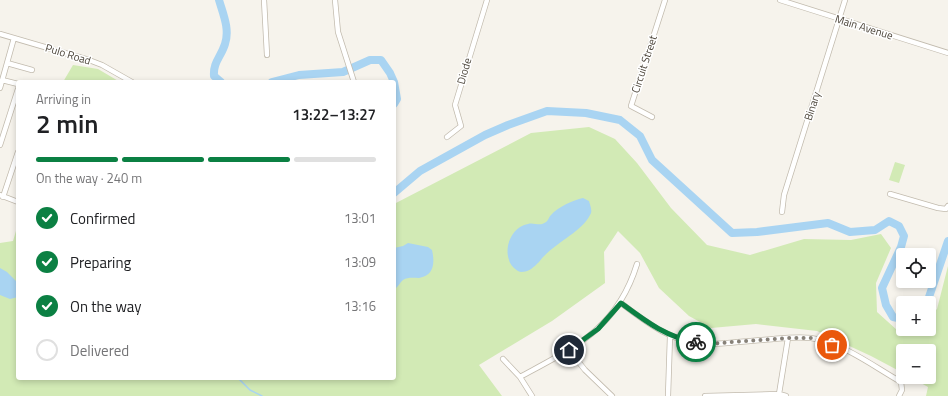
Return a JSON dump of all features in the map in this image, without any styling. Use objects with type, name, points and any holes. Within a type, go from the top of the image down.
[{"type":"street","points":[[264,0],[267,55]]},
{"type":"street","points":[[335,0],[338,32],[353,80]]},
{"type":"street","name":"Diode","points":[[447,137],[461,126],[455,105],[464,71],[487,0]]},
{"type":"street","name":"Circuit Street","points":[[652,117],[631,106],[665,0]]},
{"type":"street","name":"Main Avenue","points":[[780,0],[948,53]]},
{"type":"street","name":"Binary","points":[[782,212],[784,195],[845,0]]},
{"type":"street","name":"Pulo Road","points":[[0,34],[89,60],[102,65],[128,80]]},
{"type":"street","points":[[0,88],[14,38]]},
{"type":"street","points":[[7,63],[32,70]]},
{"type":"street","points":[[2,80],[16,84]]},
{"type":"street","points":[[0,145],[16,95]]},
{"type":"street","points":[[16,158],[2,196],[16,201]]},
{"type":"street","points":[[890,194],[938,208],[946,209],[948,206]]},
{"type":"street","points":[[520,377],[569,350],[598,329],[621,303],[631,282],[637,264]]},
{"type":"street","points":[[621,303],[670,336],[687,341],[706,344],[788,338],[811,338],[842,348],[901,382],[902,390],[899,396]]},
{"type":"street","points":[[668,396],[670,336]]},
{"type":"street","points":[[779,394],[788,338]]},
{"type":"street","points":[[569,350],[585,370],[612,396]]},
{"type":"street","points":[[503,359],[520,377],[532,396]]},
{"type":"street","points":[[705,396],[779,394],[786,396]]},
{"type":"green space","points":[[73,65],[98,69],[117,80],[64,80]]},
{"type":"green space","points":[[589,127],[615,139],[637,163],[671,208],[707,245],[750,255],[804,239],[851,240],[881,234],[891,248],[876,283],[877,312],[896,329],[896,336],[936,336],[936,310],[948,266],[948,396],[926,396],[928,387],[923,384],[936,384],[936,344],[896,344],[896,369],[817,331],[756,324],[711,328],[689,316],[659,288],[640,253],[618,231],[604,252],[605,283],[552,321],[479,365],[502,396],[0,396],[0,243],[13,241],[16,231],[16,380],[396,380],[396,203],[531,133]]},
{"type":"green space","points":[[895,162],[905,165],[899,183],[889,180]]},
{"type":"water","points":[[583,198],[589,201],[591,208],[590,215],[586,221],[574,233],[545,255],[531,269],[521,272],[514,268],[510,262],[508,249],[514,233],[522,226],[528,224],[544,223],[554,212],[570,202]]},
{"type":"water","points":[[408,243],[428,247],[432,250],[433,264],[428,275],[419,278],[405,279],[396,288],[396,248]]},
{"type":"water","points":[[0,268],[7,272],[16,281],[16,298],[10,299],[0,295]]},
{"type":"waterway","points":[[219,0],[227,33],[225,44],[214,71],[214,76],[219,80]]},
{"type":"waterway","points":[[280,80],[299,75],[343,72],[370,60],[381,60],[393,80]]},
{"type":"waterway","points":[[396,93],[396,101]]},
{"type":"waterway","points":[[396,191],[420,171],[485,135],[547,111],[586,113],[620,120],[640,136],[652,160],[732,233],[757,232],[828,223],[850,232],[875,230],[889,221],[899,226],[904,236],[901,247],[882,288],[886,305],[893,317],[896,318]]},
{"type":"waterway","points":[[929,296],[948,241]]},
{"type":"waterway","points":[[240,380],[250,390],[262,396]]},
{"type":"way so far","points":[[696,342],[706,344],[788,338],[811,338],[832,345]]},
{"type":"route","points":[[569,350],[598,329],[621,303],[670,336],[696,342]]}]
